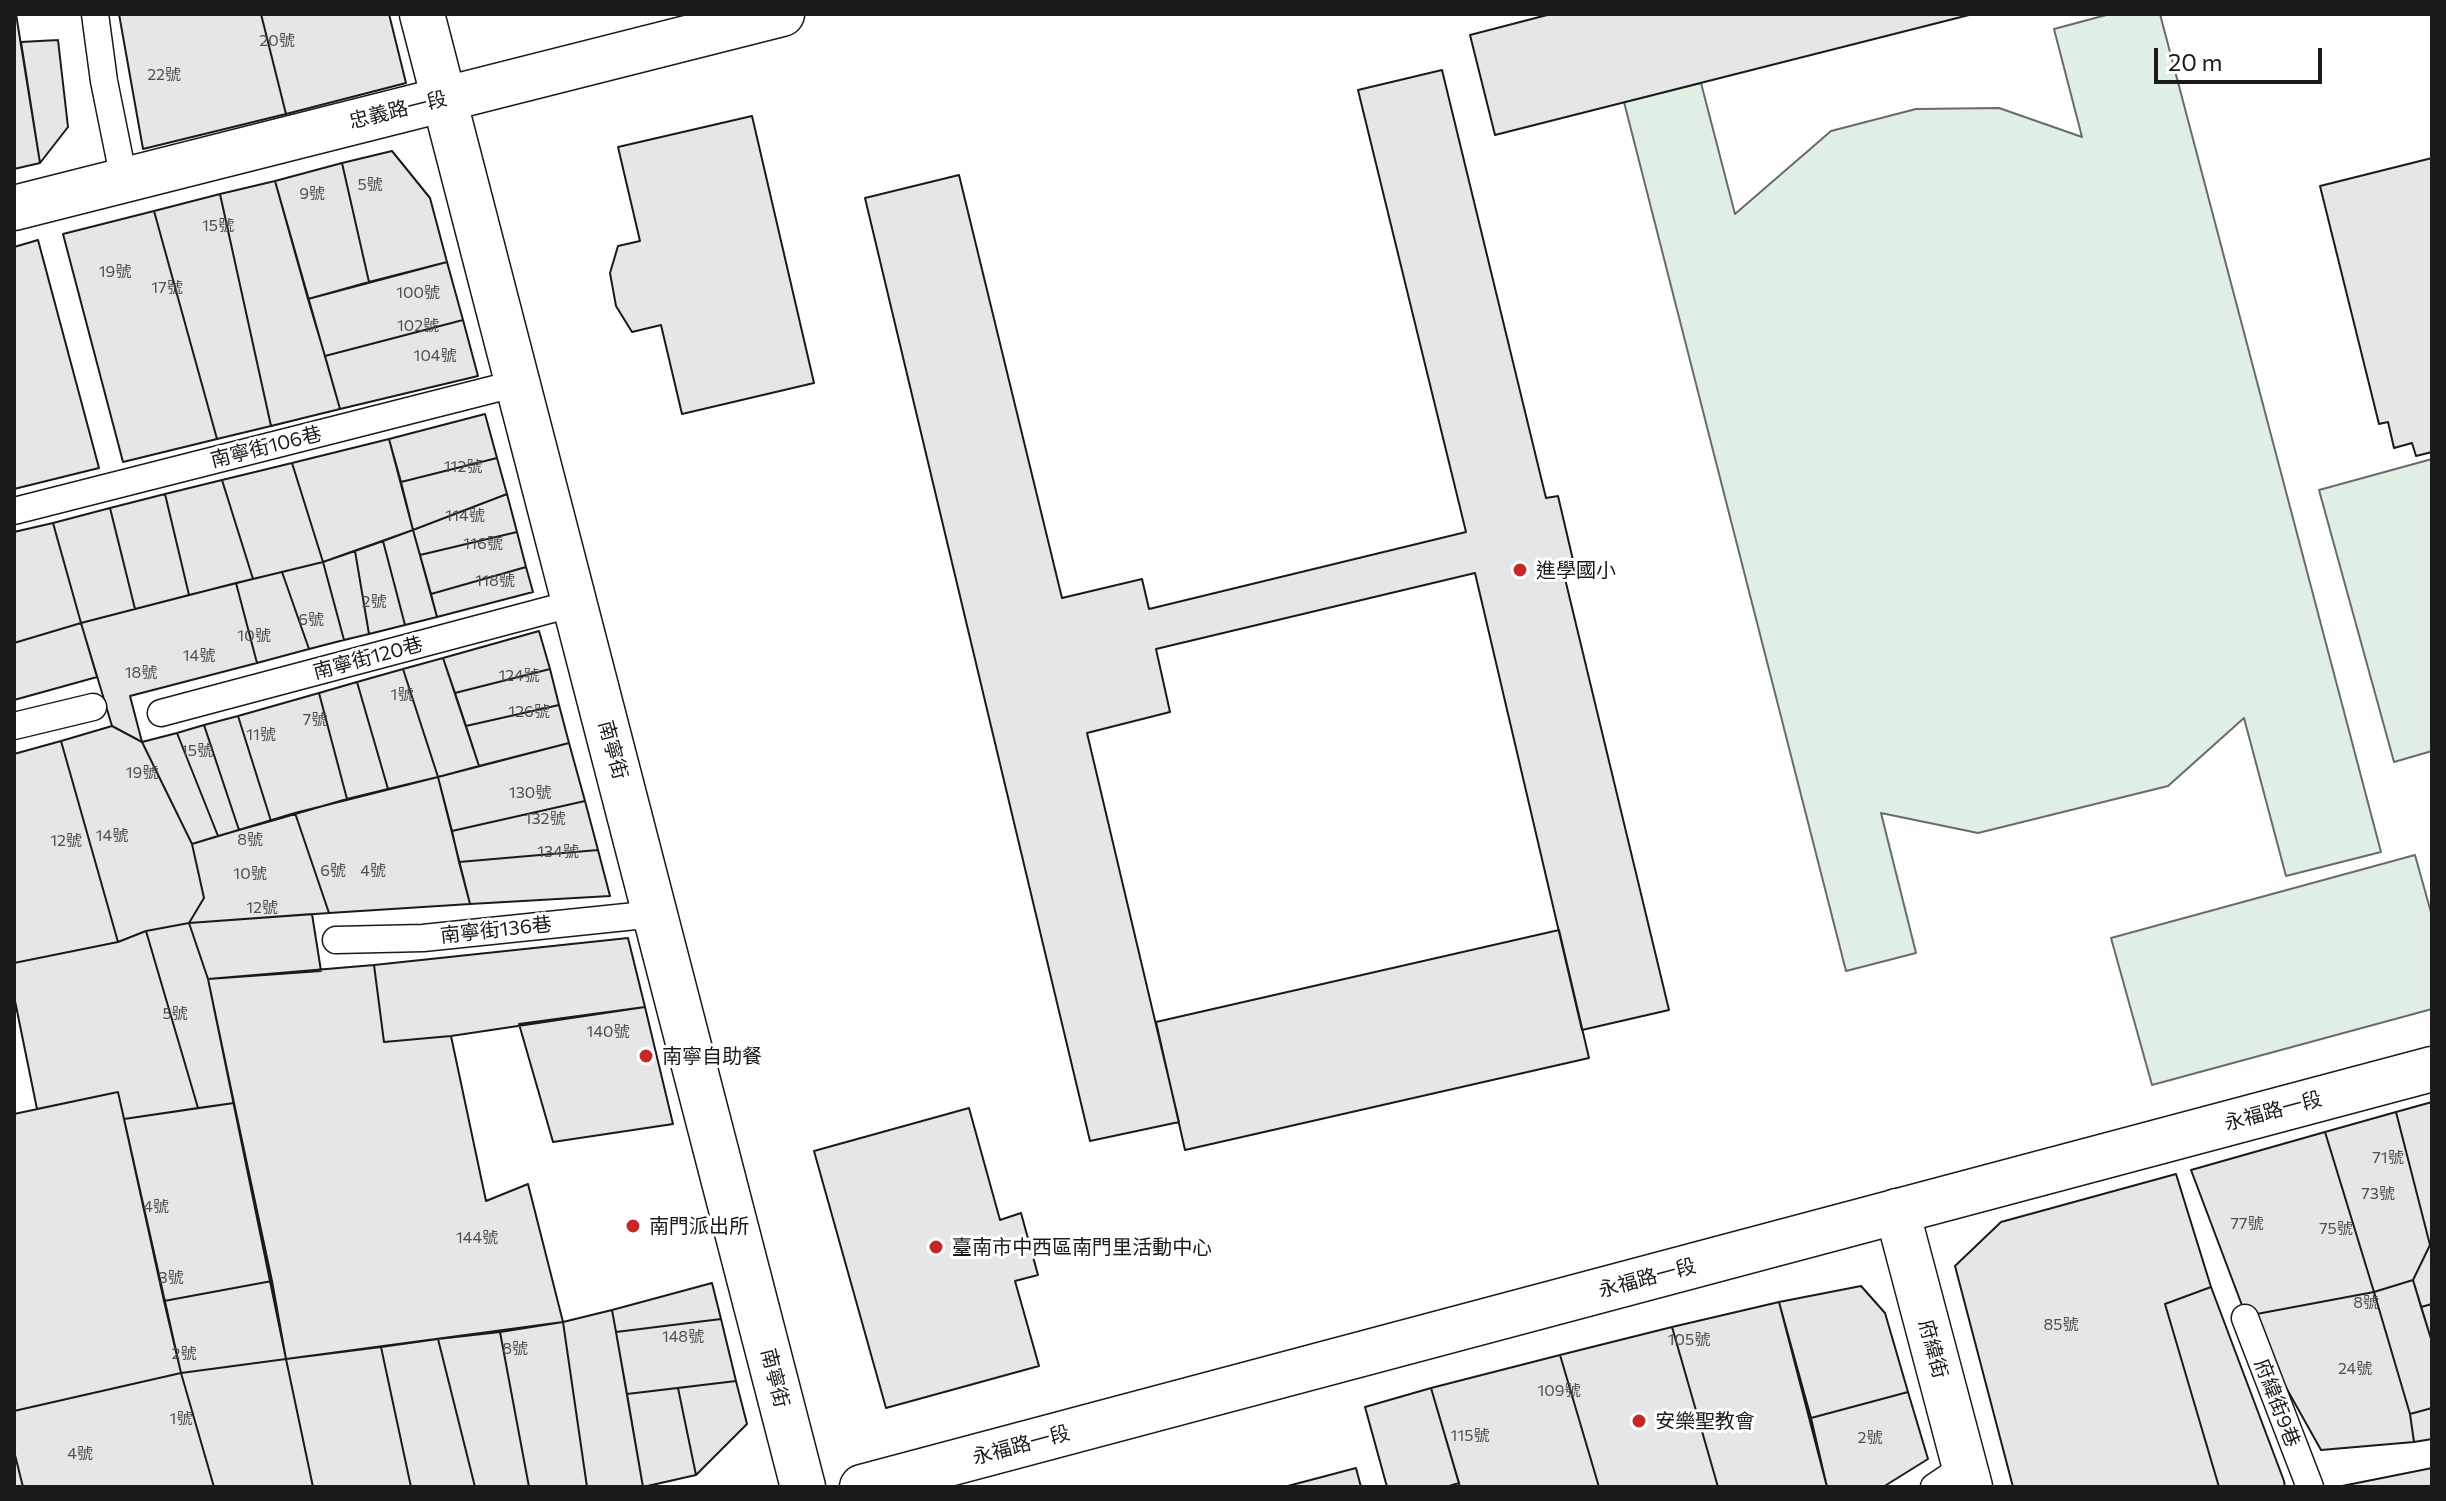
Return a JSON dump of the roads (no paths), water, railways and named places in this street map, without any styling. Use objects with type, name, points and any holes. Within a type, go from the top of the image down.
[{"type":"street","name":"南寧街","points":[[422,14],[803,1487]]},
{"type":"street","name":"忠義路一段","points":[[14,208],[782,14]]},
{"type":"street","name":"永福路一段","points":[[862,1487],[2432,1069]]},
{"type":"street","name":"府緯街","points":[[1897,1211],[1956,1480]]},
{"type":"lane","points":[[95,14],[104,81],[124,180]]},
{"type":"lane","name":"南寧街106巷","points":[[14,511],[518,383]]},
{"type":"lane","name":"南寧街120巷","points":[[161,713],[575,603]]},
{"type":"lane","points":[[14,726],[93,707]]},
{"type":"lane","name":"南寧街136巷","points":[[336,940],[423,938],[655,914]]},
{"type":"lane","name":"府緯街9巷","points":[[2245,1318],[2310,1487]]},
{"type":"place","name":"進學國小","points":[[1520,570]]},
{"type":"place","name":"南寧自助餐","points":[[646,1056]]},
{"type":"place","name":"南門派出所","points":[[633,1226]]},
{"type":"place","name":"臺南市中西區南門里活動中心","points":[[936,1247]]},
{"type":"place","name":"安樂聖教會","points":[[1639,1421]]}]
